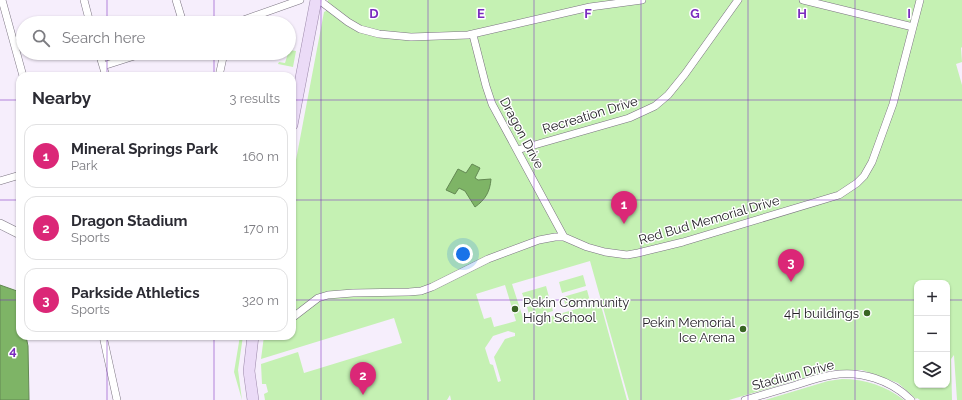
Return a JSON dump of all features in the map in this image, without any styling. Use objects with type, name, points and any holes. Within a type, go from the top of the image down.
[{"type":"main road","points":[[296,104],[316,0]]},
{"type":"main road","points":[[253,340],[249,371],[253,400]]},
{"type":"street","points":[[2,0],[16,53]]},
{"type":"street","points":[[84,0],[88,16]]},
{"type":"street","points":[[176,0],[181,16]]},
{"type":"street","points":[[255,16],[300,0]]},
{"type":"street","points":[[319,0],[352,25],[369,32],[403,37],[473,35],[590,8],[642,0]]},
{"type":"street","name":"Recreation Drive","points":[[517,150],[629,118],[655,106],[679,83],[738,0]]},
{"type":"street","points":[[803,0],[913,28]]},
{"type":"street","name":"Red Bud Memorial Drive","points":[[296,315],[311,303],[323,297],[338,293],[421,291],[432,287],[488,258],[540,240],[564,237],[587,247],[605,252],[627,255],[677,243],[832,198],[850,189],[864,176],[876,154],[893,104],[920,0]]},
{"type":"street","name":"Dragon Drive","points":[[473,35],[488,92],[517,150],[564,237]]},
{"type":"street","points":[[18,60],[21,72]]},
{"type":"street","points":[[101,60],[105,72]]},
{"type":"street","points":[[103,66],[122,60]]},
{"type":"street","points":[[220,72],[222,60]]},
{"type":"street","points":[[0,181],[16,176]]},
{"type":"street","points":[[0,224],[16,232]]},
{"type":"street","points":[[104,340],[117,400]]},
{"type":"street","name":"Stadium Drive","points":[[745,400],[820,378],[847,374],[861,375],[883,381],[898,388],[911,400]]},
{"type":"shaded area","points":[[328,0],[962,0],[962,62],[956,64],[962,85],[962,400],[957,400],[954,355],[951,359],[952,400],[920,400],[917,398],[916,399],[898,383],[862,370],[831,370],[729,400],[629,400],[590,261],[512,284],[525,324],[600,302],[627,400],[451,400],[450,395],[447,400],[265,400],[264,394],[268,392],[266,384],[262,384],[261,364],[298,352],[304,373],[402,343],[394,318],[261,359],[263,340],[296,340],[296,160],[324,12],[326,11]],"holes":[[[505,285],[516,321],[494,327],[491,317],[484,319],[476,294]],[[508,331],[515,333],[515,336],[505,339],[494,357],[501,381],[498,382],[493,365],[490,364],[485,348],[493,336]]]},
{"type":"shaded area","points":[[286,60],[294,60],[293,67],[278,64],[279,62],[285,63]]},
{"type":"shaded area","points":[[472,164],[480,168],[475,178],[478,180],[491,179],[489,188],[482,202],[475,207],[465,191],[459,188],[455,194],[446,190],[458,169],[466,173]]},
{"type":"shaded area","points":[[583,275],[586,286],[562,293],[559,282]]},
{"type":"shaded area","points":[[0,285],[16,291],[16,340],[27,340],[29,400],[0,400]]},
{"type":"shaded area","points":[[546,286],[549,297],[526,304],[522,293]]},
{"type":"shaded area","points":[[587,290],[590,301],[566,307],[563,297]]},
{"type":"shaded area","points":[[550,301],[553,311],[530,318],[527,307]]},
{"type":"shaded area","points":[[239,340],[242,340],[238,370],[242,400],[234,372]]},
{"type":"shaded area","points":[[842,379],[859,380],[875,384],[883,387],[904,400],[765,400],[828,381]]},
{"type":"place","name":"Mineral Springs Park","points":[[624,224]]},
{"type":"place","name":"Parkside Athletics","points":[[791,282]]},
{"type":"place","name":"Pekin Community High School","points":[[515,309]]},
{"type":"place","name":"4H buildings","points":[[867,313]]},
{"type":"place","name":"Pekin Memorial Ice Arena","points":[[743,329]]},
{"type":"place","name":"Dragon Stadium","points":[[363,395]]}]
